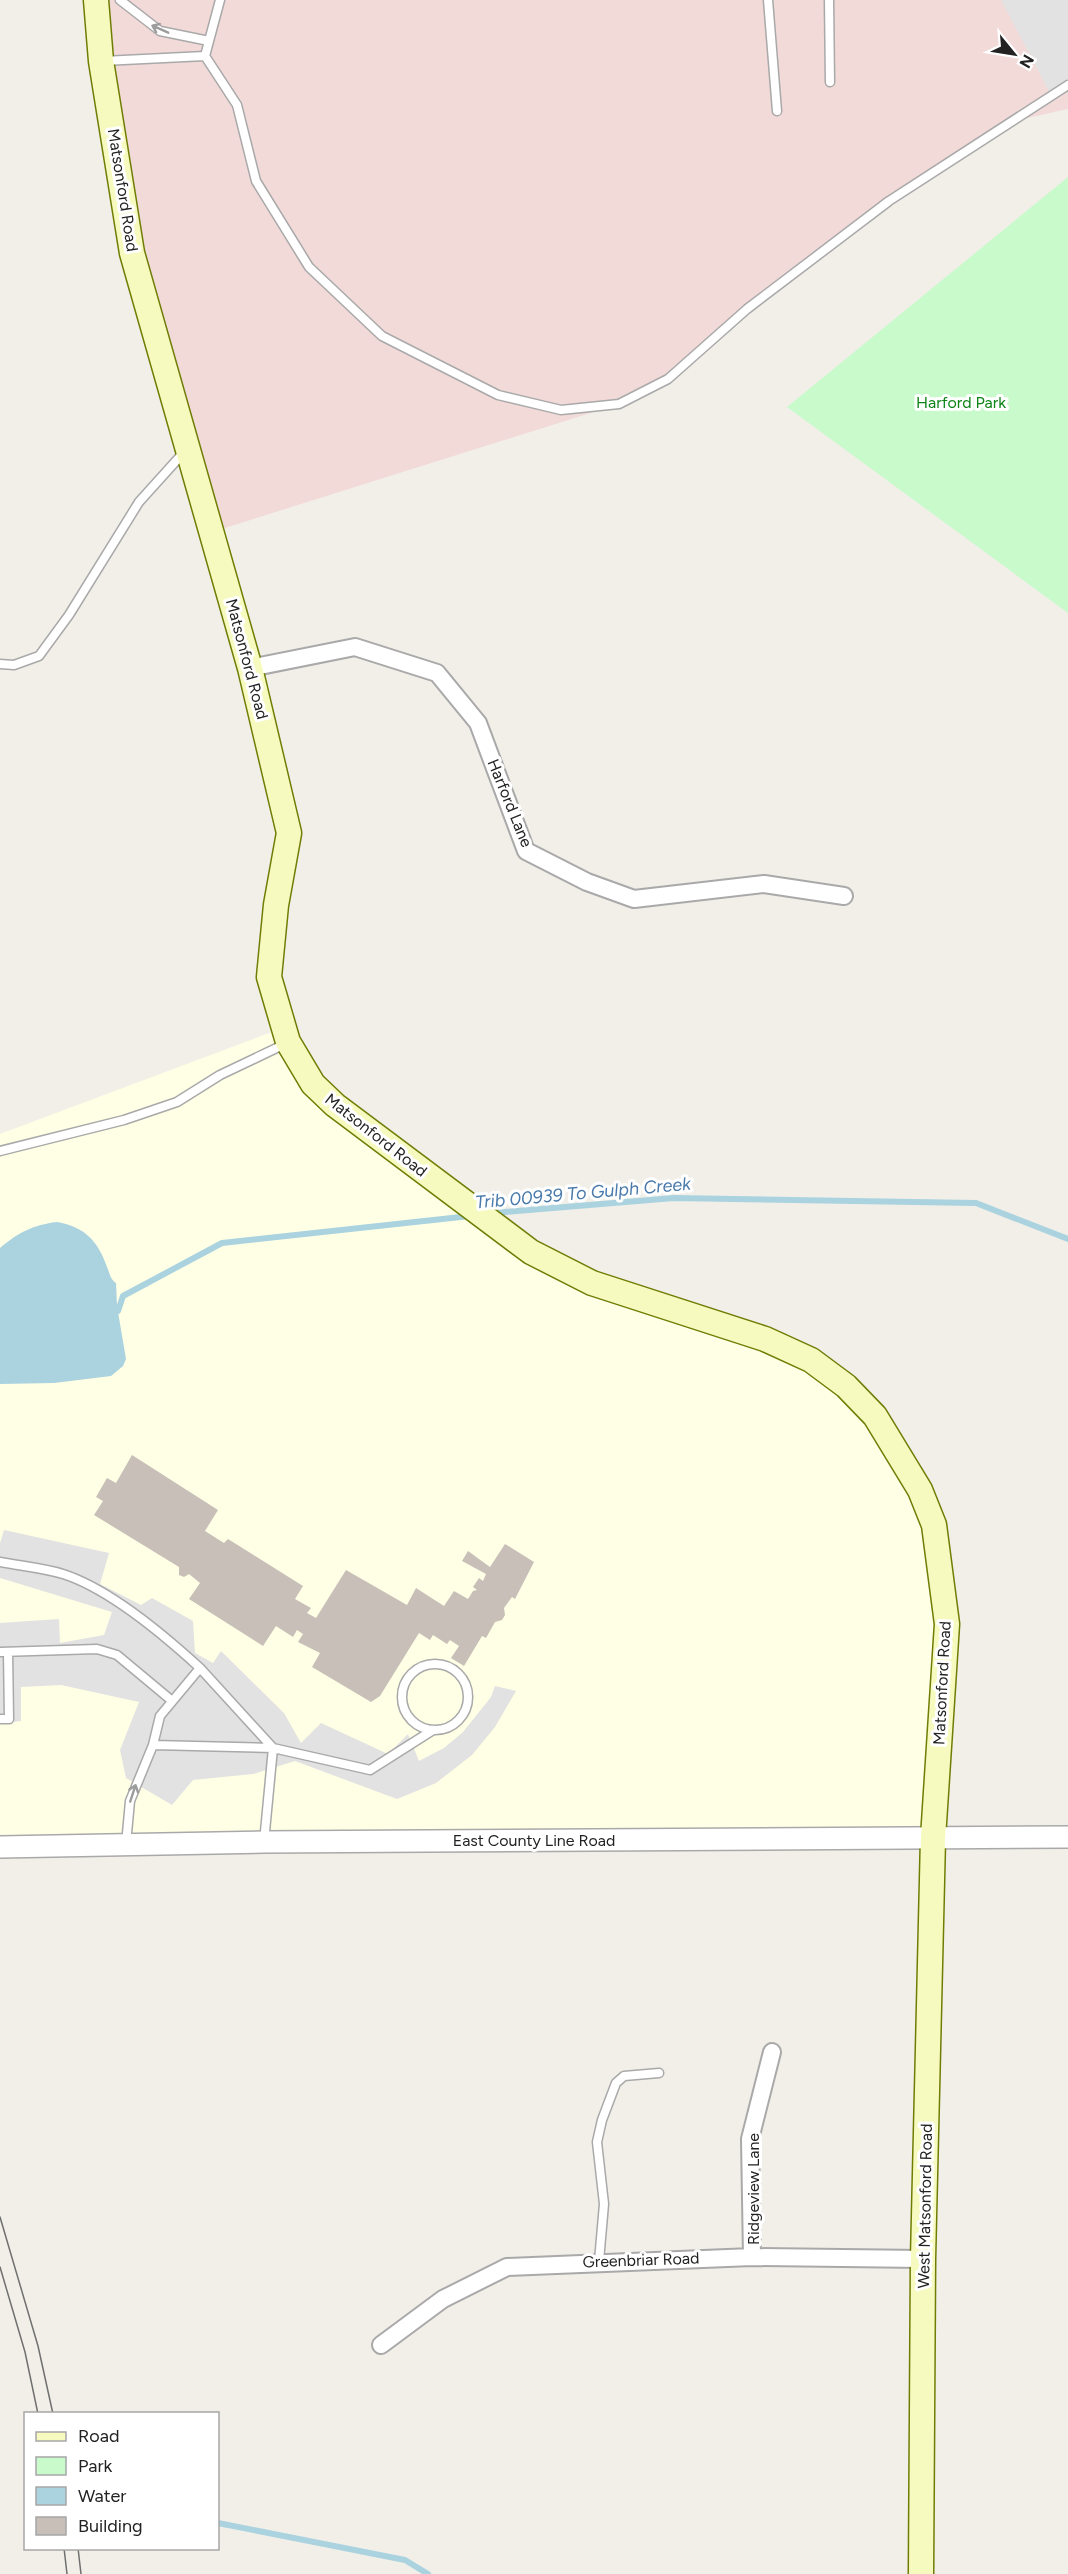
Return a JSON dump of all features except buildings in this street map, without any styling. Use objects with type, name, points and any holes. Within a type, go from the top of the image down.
[{"type":"main road","name":"Matsonford Road","points":[[96,0],[101,61],[132,253],[250,668],[289,833],[276,905],[269,977],[288,1042],[312,1084],[335,1105],[531,1252],[592,1282],[765,1339],[811,1360],[846,1386],[875,1416],[920,1490],[934,1525],[941,1570],[947,1624],[933,1838]]},
{"type":"main road","name":"West Matsonford Road","points":[[921,2574],[923,2259],[933,1838]]},
{"type":"street","name":"Harford Lane","points":[[250,668],[355,647],[437,673],[478,723],[526,851],[586,882],[634,899],[764,884],[844,896]]},
{"type":"street","name":"East County Line Road","points":[[0,1846],[1068,1837]]},
{"type":"street","name":"Ridgeview Lane","points":[[752,2257],[750,2139],[772,2052]]},
{"type":"street","name":"Greenbriar Road","points":[[381,2345],[443,2299],[507,2267],[599,2261],[752,2257],[923,2259]]},
{"type":"lane","points":[[120,0],[160,31],[209,41]]},
{"type":"lane","points":[[220,0],[205,56],[237,105],[256,182],[309,267],[382,336],[498,395],[561,410],[619,404],[668,379],[747,309],[889,201],[1068,85]]},
{"type":"lane","points":[[768,0],[777,111]]},
{"type":"lane","points":[[829,0],[830,82]]},
{"type":"lane","points":[[101,61],[205,56]]},
{"type":"lane","points":[[0,664],[14,665],[39,656],[69,615],[138,502],[188,448]]},
{"type":"lane","points":[[0,1151],[124,1120],[177,1102],[220,1075],[288,1042]]},
{"type":"lane","points":[[0,1562],[64,1575],[113,1600],[164,1634],[200,1668],[273,1748],[264,1842]]},
{"type":"lane","points":[[0,1719],[9,1719],[4,1652],[97,1649],[117,1655],[171,1700]]},
{"type":"lane","points":[[153,1745],[273,1748],[370,1770],[433,1730],[443,1729],[461,1718],[468,1698],[463,1678],[456,1671],[436,1663],[417,1669],[404,1685],[401,1695],[406,1715],[414,1723],[433,1730]]},
{"type":"lane","points":[[126,1844],[130,1801],[153,1745],[160,1716],[200,1668]]},
{"type":"lane","points":[[599,2261],[604,2204],[597,2142],[602,2120],[616,2083],[624,2076],[658,2073]]},
{"type":"shaded area","points":[[96,0],[1068,0],[1068,109],[1014,121],[889,201],[747,309],[668,379],[619,404],[212,532],[132,253]]},
{"type":"shaded area","points":[[1001,0],[1068,0],[1068,85],[1052,97]]},
{"type":"shaded area","points":[[285,1027],[312,1084],[531,1252],[765,1339],[875,1416],[941,1570],[933,1838],[0,1847],[0,1134]]},
{"type":"shaded area","points":[[4,1530],[109,1553],[100,1584],[141,1605],[152,1598],[193,1621],[195,1653],[213,1663],[221,1651],[284,1713],[301,1743],[321,1723],[388,1754],[408,1734],[419,1761],[444,1748],[463,1732],[491,1697],[495,1686],[516,1691],[495,1727],[472,1755],[436,1783],[397,1799],[295,1761],[253,1774],[193,1780],[172,1805],[126,1778],[120,1750],[139,1702],[61,1685],[21,1687],[21,1721],[0,1724],[0,1623],[59,1619],[60,1643],[104,1635],[112,1612],[0,1578],[0,1543]]},
{"type":"green space","name":"Harford Park","points":[[1068,177],[1068,613],[787,407]]},
{"type":"water","points":[[57,1222],[75,1227],[95,1243],[111,1278],[116,1283],[117,1306],[126,1359],[123,1366],[111,1376],[54,1383],[0,1384],[0,1248],[27,1230]]},
{"type":"waterway","name":"Trib 00939 To Gulph Creek","points":[[492,1213],[674,1198],[976,1203],[1068,1239]]},
{"type":"waterway","name":"Trib 00939 To Gulph Creek","points":[[118,1311],[123,1296],[222,1243],[470,1216]]},
{"type":"waterway","points":[[219,2523],[405,2560],[428,2574]]},
{"type":"tram line","points":[[0,2217],[38,2346],[53,2412]]},
{"type":"tram line","points":[[0,2267],[25,2352],[38,2412]]},
{"type":"tram line","points":[[64,2550],[67,2574]]},
{"type":"tram line","points":[[78,2550],[81,2574]]}]
